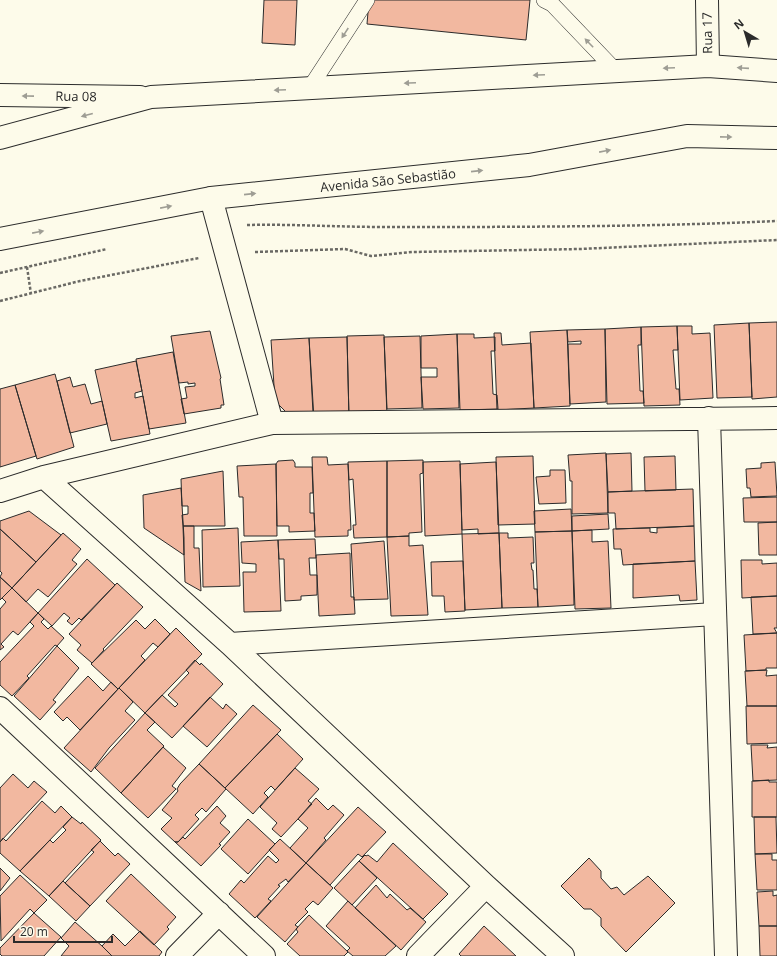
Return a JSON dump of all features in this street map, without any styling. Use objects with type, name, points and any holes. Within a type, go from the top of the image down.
[{"type":"street","name":"Rua 17","points":[[706,0],[708,66]]},
{"type":"street","points":[[0,138],[151,97],[708,66],[777,71]]},
{"type":"street","name":"Rua 08","points":[[0,95],[151,97]]},
{"type":"street","name":"Avenida São Sebastião","points":[[0,239],[211,198],[529,165],[687,136],[777,138]]},
{"type":"street","points":[[211,198],[272,423]]},
{"type":"street","points":[[709,418],[726,956]]},
{"type":"street","points":[[0,491],[44,477],[272,423],[777,418]]},
{"type":"street","points":[[44,477],[230,644],[486,886],[563,956]]},
{"type":"street","points":[[230,644],[715,614]]},
{"type":"street","points":[[0,708],[264,956]]},
{"type":"street","points":[[418,956],[486,886]]},
{"type":"street","points":[[177,956],[219,913]]},
{"type":"lane","points":[[309,89],[367,0]]},
{"type":"lane","points":[[544,0],[552,4],[616,71]]},
{"type":"path","points":[[218,225],[281,224],[406,227],[709,224],[777,221]]},
{"type":"path","points":[[0,301],[80,281],[226,253],[345,249],[371,256],[412,252],[580,249],[777,240]]},
{"type":"path","points":[[27,267],[31,294]]},
{"type":"building","points":[[264,0],[297,0],[295,45],[262,43]]},
{"type":"building","points":[[369,0],[530,0],[526,40],[367,24]]},
{"type":"building","points":[[777,322],[777,397],[752,399],[749,323]]},
{"type":"building","points":[[749,323],[752,397],[717,398],[714,325]]},
{"type":"building","points":[[677,326],[678,350],[673,350],[676,389],[679,389],[680,405],[644,406],[641,327]]},
{"type":"building","points":[[677,326],[692,326],[692,334],[710,333],[713,398],[680,400]]},
{"type":"building","points":[[641,327],[641,345],[638,345],[640,391],[643,391],[644,403],[607,404],[605,329]]},
{"type":"building","points":[[605,329],[606,402],[570,404],[568,344],[581,344],[581,341],[568,342],[567,330]]},
{"type":"building","points":[[567,330],[570,406],[534,408],[530,332]]},
{"type":"building","points":[[210,331],[221,378],[224,405],[221,405],[221,408],[184,414],[181,399],[187,398],[185,387],[195,386],[195,383],[179,383],[171,336]]},
{"type":"building","points":[[494,333],[501,333],[502,345],[531,343],[534,408],[497,410]]},
{"type":"building","points":[[457,334],[459,408],[423,409],[421,377],[437,377],[437,368],[421,368],[421,336]]},
{"type":"building","points":[[457,334],[474,334],[474,338],[495,337],[495,351],[491,351],[493,394],[497,395],[498,409],[460,410]]},
{"type":"building","points":[[384,335],[387,417],[349,418],[347,336]]},
{"type":"building","points":[[420,336],[422,408],[387,409],[384,337]]},
{"type":"building","points":[[347,337],[349,418],[314,419],[309,338]]},
{"type":"building","points":[[309,338],[313,413],[288,414],[275,401],[271,340]]},
{"type":"building","points":[[173,352],[186,423],[149,429],[136,359]]},
{"type":"building","points":[[136,361],[142,391],[135,393],[135,398],[143,396],[150,434],[111,441],[95,370]]},
{"type":"building","points":[[55,374],[74,447],[37,459],[15,385]]},
{"type":"building","points":[[70,377],[73,387],[85,384],[91,404],[102,401],[107,424],[70,433],[57,381]]},
{"type":"building","points":[[15,385],[36,456],[0,467],[0,389]]},
{"type":"building","points":[[606,453],[608,513],[572,514],[572,481],[570,481],[568,455]]},
{"type":"building","points":[[631,453],[632,491],[608,492],[606,454]]},
{"type":"building","points":[[533,456],[535,524],[498,525],[496,457]]},
{"type":"building","points":[[675,456],[676,490],[645,491],[644,457]]},
{"type":"building","points":[[312,457],[327,457],[328,465],[348,464],[351,530],[348,530],[348,536],[315,537]]},
{"type":"building","points":[[293,460],[295,467],[312,467],[313,493],[310,493],[310,513],[314,513],[315,531],[289,532],[289,526],[277,526],[276,464],[278,461]]},
{"type":"building","points":[[423,460],[423,473],[420,474],[422,532],[409,533],[409,536],[387,537],[387,461]]},
{"type":"building","points":[[387,461],[387,537],[354,538],[353,525],[356,525],[353,479],[349,480],[348,462]]},
{"type":"building","points":[[460,461],[462,534],[425,536],[423,462]]},
{"type":"building","points":[[496,462],[499,533],[478,534],[478,529],[462,530],[460,464]]},
{"type":"building","points":[[775,462],[777,496],[751,497],[750,488],[747,488],[746,469],[761,468],[761,463]]},
{"type":"building","points":[[276,464],[277,536],[244,536],[243,497],[239,497],[237,466]]},
{"type":"building","points":[[550,470],[565,470],[566,503],[539,504],[536,477],[550,476]]},
{"type":"building","points":[[223,471],[225,526],[183,526],[182,515],[188,514],[188,506],[182,506],[181,479]]},
{"type":"building","points":[[181,488],[184,555],[144,528],[143,495]]},
{"type":"building","points":[[693,489],[694,526],[616,529],[615,513],[608,513],[608,492]]},
{"type":"building","points":[[777,497],[777,522],[744,522],[743,498]]},
{"type":"building","points":[[571,509],[572,531],[535,532],[534,511]]},
{"type":"building","points":[[29,511],[61,535],[36,562],[0,529],[0,521]]},
{"type":"building","points":[[608,514],[609,529],[572,531],[572,516]]},
{"type":"building","points":[[777,522],[777,555],[759,555],[758,523]]},
{"type":"building","points":[[183,526],[194,526],[194,548],[199,548],[201,591],[185,582]]},
{"type":"building","points":[[694,526],[695,561],[623,565],[621,549],[614,549],[613,529],[650,528],[650,532],[657,533],[657,528]]},
{"type":"building","points":[[238,528],[240,586],[203,587],[202,530]]},
{"type":"building","points":[[0,529],[36,562],[12,588],[0,577],[2,573],[0,571]]},
{"type":"building","points":[[592,530],[592,542],[608,541],[611,608],[575,609],[572,531]]},
{"type":"building","points":[[572,531],[574,605],[538,607],[535,532]]},
{"type":"building","points":[[63,533],[81,549],[72,560],[77,564],[48,597],[38,589],[26,602],[12,588]]},
{"type":"building","points":[[499,533],[508,533],[508,538],[533,537],[534,563],[531,563],[534,589],[537,589],[538,607],[502,608]]},
{"type":"building","points":[[499,533],[502,608],[465,610],[462,534]]},
{"type":"building","points":[[409,536],[409,546],[423,545],[428,615],[391,616],[387,537]]},
{"type":"building","points":[[315,539],[316,558],[309,558],[310,575],[317,575],[317,595],[301,596],[301,600],[285,601],[284,559],[279,559],[278,540]]},
{"type":"building","points":[[278,540],[281,611],[244,612],[243,572],[256,572],[256,564],[242,563],[241,542]]},
{"type":"building","points":[[384,541],[388,599],[354,600],[351,544]]},
{"type":"building","points":[[350,553],[351,597],[354,597],[355,614],[319,616],[316,555]]},
{"type":"building","points":[[87,559],[115,585],[81,620],[79,618],[72,625],[67,621],[70,618],[64,613],[52,626],[38,613]]},
{"type":"building","points":[[741,560],[762,560],[762,564],[777,563],[777,596],[742,598]]},
{"type":"building","points":[[463,561],[465,611],[445,612],[444,596],[432,596],[431,562]]},
{"type":"building","points":[[695,561],[697,600],[680,601],[679,595],[633,598],[633,564]]},
{"type":"building","points":[[0,577],[12,588],[0,600]]},
{"type":"building","points":[[117,583],[143,607],[103,649],[104,650],[92,663],[77,650],[81,645],[69,634]]},
{"type":"building","points":[[12,588],[38,613],[18,635],[13,631],[1,644],[4,647],[0,650],[0,609],[6,602],[2,598]]},
{"type":"building","points":[[777,596],[777,628],[774,628],[777,633],[753,634],[751,597]]},
{"type":"building","points":[[38,613],[44,619],[41,622],[48,629],[51,626],[64,638],[57,646],[55,645],[27,676],[29,678],[12,696],[0,685],[0,662],[34,626],[30,622]]},
{"type":"building","points":[[155,619],[170,634],[158,647],[153,643],[141,656],[145,660],[118,689],[91,664],[136,620],[145,629]]},
{"type":"building","points":[[176,628],[202,654],[145,713],[119,688]]},
{"type":"building","points":[[777,633],[777,668],[746,671],[744,635]]},
{"type":"building","points":[[57,646],[79,668],[53,700],[56,702],[40,720],[14,696]]},
{"type":"building","points":[[195,660],[200,665],[201,663],[223,684],[172,738],[145,713],[162,695],[175,707],[178,704],[168,695],[189,673],[186,670]]},
{"type":"building","points":[[767,670],[766,676],[777,675],[777,706],[747,706],[745,671]]},
{"type":"building","points":[[88,676],[103,691],[111,682],[118,689],[80,730],[67,717],[63,721],[54,712]]},
{"type":"building","points":[[119,688],[133,702],[125,711],[135,720],[109,748],[91,772],[64,748]]},
{"type":"building","points":[[210,697],[223,709],[226,704],[237,714],[207,747],[183,726]]},
{"type":"building","points":[[253,705],[281,730],[225,788],[199,764]]},
{"type":"building","points":[[746,706],[777,706],[777,743],[747,744]]},
{"type":"building","points":[[145,713],[155,722],[147,730],[164,746],[121,793],[95,768]]},
{"type":"building","points":[[277,734],[303,759],[275,790],[271,786],[264,793],[268,797],[253,814],[225,788]]},
{"type":"building","points":[[751,745],[768,745],[767,748],[777,747],[777,780],[753,781]]},
{"type":"building","points":[[163,747],[186,768],[172,786],[176,789],[148,818],[121,793]]},
{"type":"building","points":[[199,764],[226,789],[206,812],[202,808],[195,815],[199,819],[178,842],[175,842],[161,829],[172,818],[162,810],[178,791],[177,789],[180,784]]},
{"type":"building","points":[[295,768],[319,789],[308,801],[312,804],[281,837],[272,829],[277,823],[260,807]]},
{"type":"building","points":[[13,774],[28,788],[34,781],[47,792],[0,842],[0,788]]},
{"type":"building","points":[[769,780],[769,782],[777,782],[777,817],[752,817],[752,781]]},
{"type":"building","points":[[316,798],[328,810],[333,805],[344,815],[324,838],[326,840],[306,863],[290,848],[308,828],[298,819]]},
{"type":"building","points":[[42,801],[55,813],[61,806],[72,817],[20,871],[0,853],[0,842],[3,838],[6,841]]},
{"type":"building","points":[[217,806],[226,816],[220,823],[230,832],[219,844],[221,845],[201,866],[175,842],[178,842],[183,837],[185,839]]},
{"type":"building","points":[[358,807],[386,832],[362,857],[358,854],[330,885],[306,863]]},
{"type":"building","points":[[72,817],[81,824],[82,822],[101,840],[49,896],[20,871],[50,840],[53,843],[66,830],[63,827]]},
{"type":"building","points":[[754,817],[776,817],[777,853],[755,854]]},
{"type":"building","points":[[248,819],[275,844],[248,874],[221,849]]},
{"type":"building","points":[[280,839],[306,863],[288,882],[286,879],[278,885],[280,886],[268,899],[271,901],[255,918],[229,894],[241,880],[244,883],[268,856],[276,863],[279,860],[269,850]]},
{"type":"building","points":[[100,841],[115,856],[118,853],[130,864],[90,906],[65,883],[94,852],[91,850]]},
{"type":"building","points":[[393,843],[448,894],[423,919],[359,861],[365,855],[368,855],[377,862]]},
{"type":"building","points":[[755,854],[772,854],[772,860],[777,860],[777,890],[757,890]]},
{"type":"building","points":[[589,858],[601,871],[601,878],[611,889],[617,887],[624,895],[648,876],[675,903],[626,952],[601,926],[601,918],[591,909],[584,909],[561,886]]},
{"type":"building","points":[[359,861],[377,878],[352,905],[334,888]]},
{"type":"building","points":[[306,863],[333,888],[318,905],[313,901],[305,909],[308,912],[295,925],[298,927],[285,942],[257,917]]},
{"type":"building","points":[[0,868],[10,878],[0,891]]},
{"type":"building","points":[[131,874],[176,917],[167,927],[169,929],[154,945],[106,901]]},
{"type":"building","points":[[20,875],[47,900],[34,913],[30,909],[1,941],[0,896]]},
{"type":"building","points":[[63,881],[90,906],[76,921],[49,896]]},
{"type":"building","points":[[376,885],[387,898],[390,894],[407,910],[410,908],[426,922],[401,950],[355,908]]},
{"type":"building","points":[[773,891],[773,896],[777,895],[777,926],[759,926],[757,892]]},
{"type":"building","points":[[348,901],[396,946],[385,956],[353,956],[347,951],[350,948],[326,926]]},
{"type":"building","points":[[34,913],[61,937],[44,956],[2,956],[0,954],[0,948]]},
{"type":"building","points":[[309,915],[348,952],[344,956],[300,956],[287,944],[298,932],[296,929]]},
{"type":"building","points":[[75,922],[112,956],[61,956],[69,946],[61,938]]},
{"type":"building","points":[[484,926],[516,956],[461,956],[459,954]]},
{"type":"building","points":[[759,926],[777,926],[777,956],[760,956]]},
{"type":"building","points":[[140,931],[162,952],[159,956],[112,956],[102,946],[113,934],[125,946]]}]
